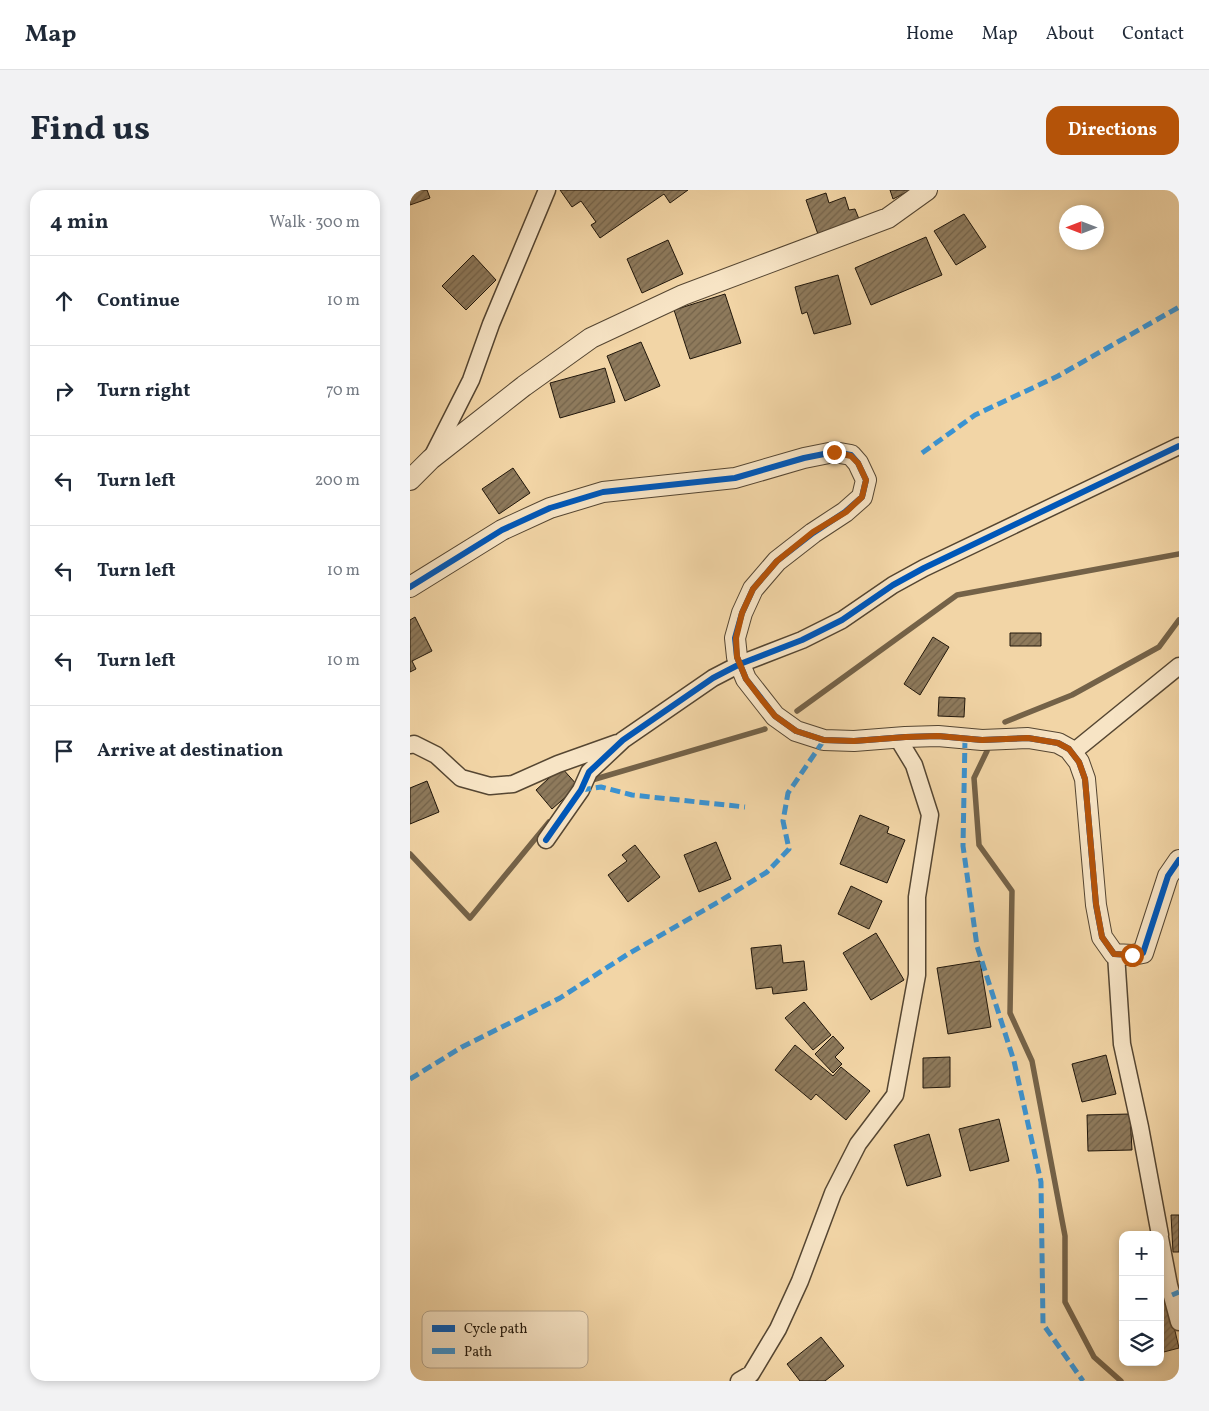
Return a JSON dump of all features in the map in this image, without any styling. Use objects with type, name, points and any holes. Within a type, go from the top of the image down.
[{"type":"street","points":[[431,459],[471,380],[491,324],[547,190]]},
{"type":"street","points":[[410,480],[431,459],[524,386],[591,338],[684,295],[888,218],[927,190]]},
{"type":"street","points":[[546,840],[581,790],[589,772],[624,740],[713,678],[740,664],[802,640],[842,620],[893,585],[924,568],[1179,446]]},
{"type":"street","points":[[410,587],[502,530],[550,508],[603,492],[735,478],[804,458],[834,452],[851,456],[858,463],[866,480],[862,497],[846,512],[813,532],[777,561],[753,589],[742,613],[736,638],[737,657],[746,679],[762,700],[775,716],[796,731],[824,740],[854,741],[938,736],[982,740],[1028,738],[1058,743],[1069,749],[1079,762],[1085,779],[1096,904],[1102,937],[1114,954],[1132,955],[1143,952],[1168,876],[1179,860]]},
{"type":"street","points":[[1072,753],[1179,666]]},
{"type":"street","points":[[739,1381],[752,1374],[778,1329],[800,1281],[833,1193],[858,1144],[895,1095],[917,975],[917,897],[930,815],[914,765],[897,738]]},
{"type":"street","points":[[410,745],[414,744],[436,755],[461,778],[490,786],[514,784],[558,764],[624,740]]},
{"type":"street","points":[[1116,954],[1122,1044],[1140,1127],[1159,1231]]},
{"type":"street","points":[[1164,1258],[1179,1322]]},
{"type":"building","points":[[410,190],[427,190],[430,198],[410,205]]},
{"type":"building","points":[[560,190],[688,190],[670,203],[664,194],[600,238],[591,225],[596,222],[581,201],[572,207]]},
{"type":"building","points":[[890,190],[911,190],[893,199]]},
{"type":"building","points":[[826,193],[829,203],[845,197],[849,210],[855,209],[861,224],[820,240],[806,200]]},
{"type":"building","points":[[964,214],[986,247],[956,265],[934,231]]},
{"type":"building","points":[[926,237],[942,275],[871,305],[855,268]]},
{"type":"building","points":[[668,240],[683,274],[642,293],[627,259]]},
{"type":"building","points":[[473,255],[496,280],[466,310],[442,286]]},
{"type":"building","points":[[838,275],[851,324],[814,334],[807,312],[802,314],[795,287]]},
{"type":"building","points":[[725,294],[741,343],[690,359],[674,310]]},
{"type":"building","points":[[641,342],[660,386],[625,401],[607,356]]},
{"type":"building","points":[[605,368],[615,402],[560,418],[550,383]]},
{"type":"building","points":[[513,468],[530,493],[499,514],[482,489]]},
{"type":"building","points":[[415,617],[432,651],[412,661],[416,669],[410,672],[410,620]]},
{"type":"building","points":[[1010,633],[1041,633],[1041,646],[1010,646]]},
{"type":"building","points":[[933,637],[949,647],[920,695],[904,684]]},
{"type":"building","points":[[939,697],[965,698],[964,717],[938,716]]},
{"type":"building","points":[[561,767],[578,786],[552,809],[536,790]]},
{"type":"building","points":[[427,781],[439,812],[410,824],[410,788]]},
{"type":"building","points":[[860,815],[889,827],[887,833],[905,840],[887,883],[840,864]]},
{"type":"building","points":[[716,842],[731,879],[699,892],[684,855]]},
{"type":"building","points":[[635,845],[660,877],[628,902],[608,875],[627,861],[622,855]]},
{"type":"building","points":[[851,886],[882,901],[869,929],[838,914]]},
{"type":"building","points":[[876,933],[904,980],[871,1000],[843,953]]},
{"type":"building","points":[[781,945],[783,963],[804,961],[807,990],[773,994],[772,987],[756,989],[751,948]]},
{"type":"building","points":[[980,961],[991,1027],[948,1034],[937,968]]},
{"type":"building","points":[[804,1002],[831,1035],[813,1050],[785,1018]]},
{"type":"building","points":[[833,1036],[844,1048],[835,1057],[842,1064],[833,1073],[815,1054]]},
{"type":"building","points":[[795,1045],[833,1076],[841,1067],[870,1091],[846,1120],[816,1094],[811,1100],[775,1070]]},
{"type":"building","points":[[1106,1055],[1116,1094],[1082,1102],[1072,1064]]},
{"type":"building","points":[[950,1057],[950,1087],[923,1088],[923,1058]]},
{"type":"building","points":[[1130,1114],[1132,1150],[1088,1151],[1087,1115]]},
{"type":"building","points":[[999,1119],[1009,1161],[970,1171],[959,1129]]},
{"type":"building","points":[[929,1134],[941,1176],[907,1186],[894,1145]]},
{"type":"building","points":[[1171,1215],[1179,1215],[1179,1252],[1173,1252]]},
{"type":"building","points":[[1164,1284],[1179,1348],[1164,1352]]},
{"type":"building","points":[[821,1337],[844,1366],[825,1381],[800,1381],[787,1364]]},
{"type":"waterway","points":[[797,711],[957,595],[1179,554]]},
{"type":"waterway","points":[[1005,722],[1072,695],[1159,647],[1179,620]]},
{"type":"waterway","points":[[592,780],[765,729]]},
{"type":"waterway","points":[[987,751],[974,778],[979,845],[1012,891],[1010,1013],[1032,1061],[1065,1236],[1065,1302],[1094,1357],[1121,1381]]},
{"type":"waterway","points":[[410,854],[470,918],[549,822]]},
{"type":"marked path","points":[[922,453],[975,415],[1058,376],[1179,307]]},
{"type":"marked path","points":[[965,738],[963,846],[977,946],[1014,1061],[1041,1182],[1043,1324],[1083,1381]]},
{"type":"marked path","points":[[410,1079],[462,1047],[560,998],[628,954],[767,872],[789,849],[783,821],[788,793],[824,740]]},
{"type":"marked path","points":[[581,790],[601,787],[632,795],[745,807]]},
{"type":"marked path","points":[[1172,1295],[1179,1292]]},
{"type":"cycle path","points":[[546,840],[581,790],[589,772],[623,740],[713,678],[740,664],[802,640],[842,620],[893,585],[924,568],[1179,446]]},
{"type":"cycle path","points":[[410,587],[502,530],[550,508],[603,492],[735,478],[804,458],[834,452],[851,455],[858,463],[866,480],[862,497],[845,512],[813,533],[777,561],[753,589],[742,613],[735,638],[737,657],[746,679],[775,716],[796,731],[824,740],[854,741],[938,736],[982,740],[1028,738],[1058,743],[1069,749],[1079,762],[1085,779],[1096,905],[1102,937],[1114,954],[1132,955],[1143,953],[1168,876],[1179,860]]},
{"type":"route","points":[[834,452],[851,456],[858,463],[866,480],[862,497],[846,512],[813,532],[777,561],[753,589],[742,613],[736,638],[737,657],[746,679],[775,716],[796,731],[824,740],[854,741],[938,736],[982,740],[1028,738],[1058,743],[1069,749],[1079,762],[1085,779],[1096,904],[1102,937],[1114,954],[1132,955]]}]
